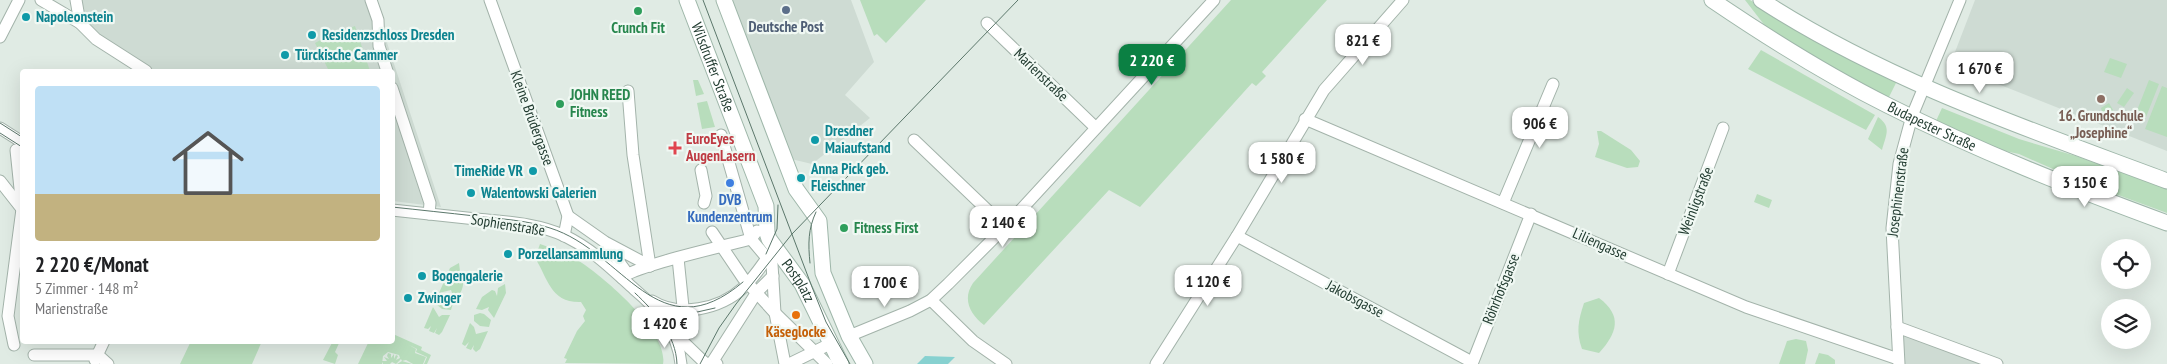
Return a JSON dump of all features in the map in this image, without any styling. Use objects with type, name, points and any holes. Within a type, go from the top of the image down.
[{"type":"main road","name":"Wilsdruffer Straße","points":[[687,0],[760,192]]},
{"type":"main road","name":"Postplatz","points":[[724,0],[793,179],[804,200],[819,221],[823,273],[849,336],[865,364]]},
{"type":"main road","name":"Budapester Straße","points":[[1712,0],[1764,34],[1858,90],[2014,163],[2167,223]]},
{"type":"main road","points":[[1761,0],[1790,19],[1856,55],[1924,86],[2024,128],[2167,181]]},
{"type":"main road","name":"Postplatz","points":[[760,192],[766,206],[767,233],[771,253],[802,284],[841,364]]},
{"type":"street","points":[[0,37],[19,0]]},
{"type":"street","points":[[41,0],[80,23],[96,39],[143,69]]},
{"type":"street","points":[[76,0],[80,23]]},
{"type":"street","points":[[372,0],[378,20],[379,46],[386,69]]},
{"type":"street","name":"Kleine Brüdergasse","points":[[490,0],[568,216]]},
{"type":"street","points":[[1156,364],[1237,236],[1324,90],[1403,0]]},
{"type":"street","name":"Josephinenstraße","points":[[1898,361],[1892,228],[1899,164],[1912,116],[1960,0]]},
{"type":"street","points":[[849,336],[904,314],[931,300],[1005,227],[1211,1]]},
{"type":"street","name":"Marienstraße","points":[[987,23],[1096,128]]},
{"type":"street","points":[[1503,203],[1553,84]]},
{"type":"street","points":[[628,90],[633,155],[650,266]]},
{"type":"street","points":[[396,114],[430,203],[429,214]]},
{"type":"street","name":"Liliengasse","points":[[1306,119],[1746,307],[1898,361]]},
{"type":"street","points":[[0,128],[19,146],[20,167]]},
{"type":"street","name":"Weinligstraße","points":[[1668,274],[1723,128]]},
{"type":"street","points":[[721,135],[754,235],[771,253],[775,313],[787,364],[830,344]]},
{"type":"street","points":[[914,140],[1005,227]]},
{"type":"street","points":[[701,170],[707,198]]},
{"type":"street","points":[[0,181],[20,206]]},
{"type":"street","name":"Sophienstraße","points":[[395,210],[520,224],[564,236],[625,276],[653,306],[670,329],[678,346],[681,364]]},
{"type":"street","name":"Röhrhofsgasse","points":[[1472,363],[1531,214]]},
{"type":"street","points":[[564,236],[568,216],[605,242],[650,266]]},
{"type":"street","points":[[14,345],[3,318],[20,220]]},
{"type":"street","points":[[712,232],[720,247],[775,313],[827,364]]},
{"type":"street","points":[[605,242],[625,276],[650,266],[720,247],[754,235]]},
{"type":"street","name":"Jakobsgasse","points":[[1237,236],[1472,363]]},
{"type":"street","name":"Postplatz","points":[[710,364],[771,253]]},
{"type":"street","points":[[678,258],[682,310],[670,329],[710,364],[719,364]]},
{"type":"street","name":"Postplatz","points":[[638,292],[654,303],[682,310],[714,304],[773,276]]},
{"type":"street","points":[[931,300],[973,341],[1006,364]]},
{"type":"street","points":[[1896,327],[1997,364]]},
{"type":"street","points":[[96,358],[103,344]]},
{"type":"street","points":[[34,355],[96,358],[108,364]]},
{"type":"shaded area","points":[[71,0],[373,0],[441,207],[395,201],[395,69],[138,69],[73,23]]},
{"type":"shaded area","points":[[728,0],[851,0],[874,62],[845,95],[870,118],[812,164],[791,159]]},
{"type":"shaded area","name":"16. Grundschule „Josephine“","points":[[1975,0],[2167,0],[2167,151],[1950,65]]},
{"type":"shaded area","points":[[1897,327],[1997,364],[1899,364]]},
{"type":"green space","points":[[860,0],[926,0],[886,43],[877,34],[874,36]]},
{"type":"green space","points":[[1231,0],[1327,0],[1262,72],[1266,76],[1256,86],[1252,83],[1140,207],[1109,190],[984,325],[971,311],[969,306],[968,295],[973,283]]},
{"type":"green space","points":[[1745,0],[1750,0],[1819,41],[1897,81],[1888,99],[1769,31]]},
{"type":"green space","points":[[355,26],[369,69],[328,69],[315,43],[339,30],[340,32]]},
{"type":"green space","points":[[1761,50],[1875,115],[1866,130],[1748,69]]},
{"type":"green space","points":[[2110,58],[2127,64],[2121,78],[2104,72]]},
{"type":"green space","points":[[693,80],[698,80],[704,94],[696,96]]},
{"type":"green space","points":[[2149,80],[2159,84],[2146,117],[2136,113]]},
{"type":"green space","points":[[2162,86],[2167,88],[2167,137],[2145,129]]},
{"type":"green space","points":[[2127,88],[2134,93],[2124,107],[2117,103]]},
{"type":"green space","points":[[707,101],[715,127],[702,129],[697,103]]},
{"type":"green space","points":[[2109,103],[2113,110],[2114,118],[2108,122],[2104,119],[2101,108]]},
{"type":"green space","points":[[1942,108],[2019,139],[2076,156],[2167,189],[2167,213],[2080,181],[2019,154],[1991,148],[1936,121]]},
{"type":"green space","points":[[1878,117],[1885,124],[1887,132],[1882,150],[1868,139]]},
{"type":"green space","points":[[1597,131],[1601,131],[1631,150],[1640,161],[1638,167],[1627,168],[1595,157],[1599,144]]},
{"type":"green space","points":[[1757,194],[1772,200],[1769,208],[1754,202]]},
{"type":"green space","points":[[540,244],[577,260],[606,281],[620,294],[634,308],[656,337],[662,351],[663,364],[565,363],[567,359],[564,358],[577,331],[585,321],[583,316],[586,310],[581,302],[563,298],[551,288],[535,258]]},
{"type":"green space","points":[[459,263],[460,271],[454,275],[460,274],[463,284],[457,301],[451,290],[439,293],[450,268]]},
{"type":"green space","points":[[505,284],[506,293],[494,318],[488,310],[489,307],[482,310],[476,309],[482,297],[492,290],[495,291],[497,296],[498,288]]},
{"type":"green space","points":[[447,297],[453,303],[451,310],[442,309],[436,304],[436,298]]},
{"type":"green space","points":[[1599,298],[1612,311],[1615,325],[1610,338],[1599,353],[1582,349],[1578,332],[1584,303]]},
{"type":"green space","points":[[433,307],[439,317],[450,315],[439,335],[435,333],[437,328],[434,333],[429,331],[431,326],[428,329],[424,328]]},
{"type":"green space","points":[[480,313],[491,320],[489,327],[480,326],[474,321],[474,315]]},
{"type":"green space","points":[[470,323],[474,327],[476,334],[488,331],[480,349],[476,352],[473,349],[474,345],[471,350],[466,348],[469,342],[465,346],[462,344]]},
{"type":"green space","points":[[395,335],[422,347],[421,350],[431,355],[427,364],[424,364],[427,357],[416,352],[417,349],[409,345],[416,349],[415,353],[426,357],[423,364],[413,364],[401,359],[396,364],[392,362],[390,364],[383,364],[382,362],[382,364],[358,364],[368,344],[395,344]],"holes":[[[388,352],[399,355],[400,358],[396,360],[398,356],[396,355],[394,359],[394,354],[391,358],[391,354],[388,353],[389,359],[384,357],[387,361],[382,361],[383,356]]]},
{"type":"green space","points":[[1796,339],[1806,341],[1808,350],[1805,364],[1779,364],[1787,341]]},
{"type":"green space","points":[[190,344],[261,344],[252,364],[180,364]]},
{"type":"green space","points":[[331,344],[339,344],[335,352],[338,355],[335,364],[323,360]]},
{"type":"green space","points":[[1819,353],[1828,355],[1835,360],[1835,364],[1815,364]]},
{"type":"green space","points":[[402,361],[412,364],[397,364]]},
{"type":"water","points":[[925,356],[955,357],[948,364],[917,364]]},
{"type":"tram line","points":[[703,0],[826,322],[850,364]]},
{"type":"tram line","points":[[700,364],[719,328],[792,234],[1018,0]]},
{"type":"tram line","points":[[0,123],[20,136]]},
{"type":"tram line","points":[[0,133],[20,146]]},
{"type":"tram line","points":[[766,254],[777,229],[778,205]]},
{"type":"tram line","points":[[395,207],[513,220],[550,228],[576,240],[642,291],[664,303],[687,307],[713,301],[743,282]]},
{"type":"tram line","points":[[810,263],[809,237],[811,224],[816,212]]},
{"type":"tram line","points":[[635,293],[657,316],[669,334],[676,353],[677,364]]},
{"type":"tram line","points":[[659,309],[684,315],[715,308]]},
{"type":"place","name":"Deutsche Post","points":[[786,10]]},
{"type":"place","name":"Crunch Fit","points":[[638,11]]},
{"type":"place","name":"Napoleonstein","points":[[26,17]]},
{"type":"place","name":"Residenzschloss Dresden","points":[[312,35]]},
{"type":"place","name":"Türckische Cammer","points":[[285,55]]},
{"type":"place","name":"16. Grundschule „Josephine“","points":[[2101,99]]},
{"type":"place","name":"JOHN REED Fitness","points":[[560,104]]},
{"type":"place","name":"Dresdner Maiaufstand","points":[[815,140]]},
{"type":"place","name":"EuroEyes AugenLasern","points":[[675,148]]},
{"type":"place","name":"TimeRide VR","points":[[533,171]]},
{"type":"place","name":"Anna Pick geb. Fleischner","points":[[801,178]]},
{"type":"place","name":"DVB Kundenzentrum","points":[[730,183]]},
{"type":"place","name":"Walentowski Galerien","points":[[471,193]]},
{"type":"place","name":"Fitness First","points":[[844,228]]},
{"type":"place","name":"Porzellansammlung","points":[[508,254]]},
{"type":"place","name":"Bogengalerie","points":[[422,276]]},
{"type":"place","name":"Zwinger","points":[[408,298]]},
{"type":"place","name":"Käseglocke","points":[[796,315]]}]
